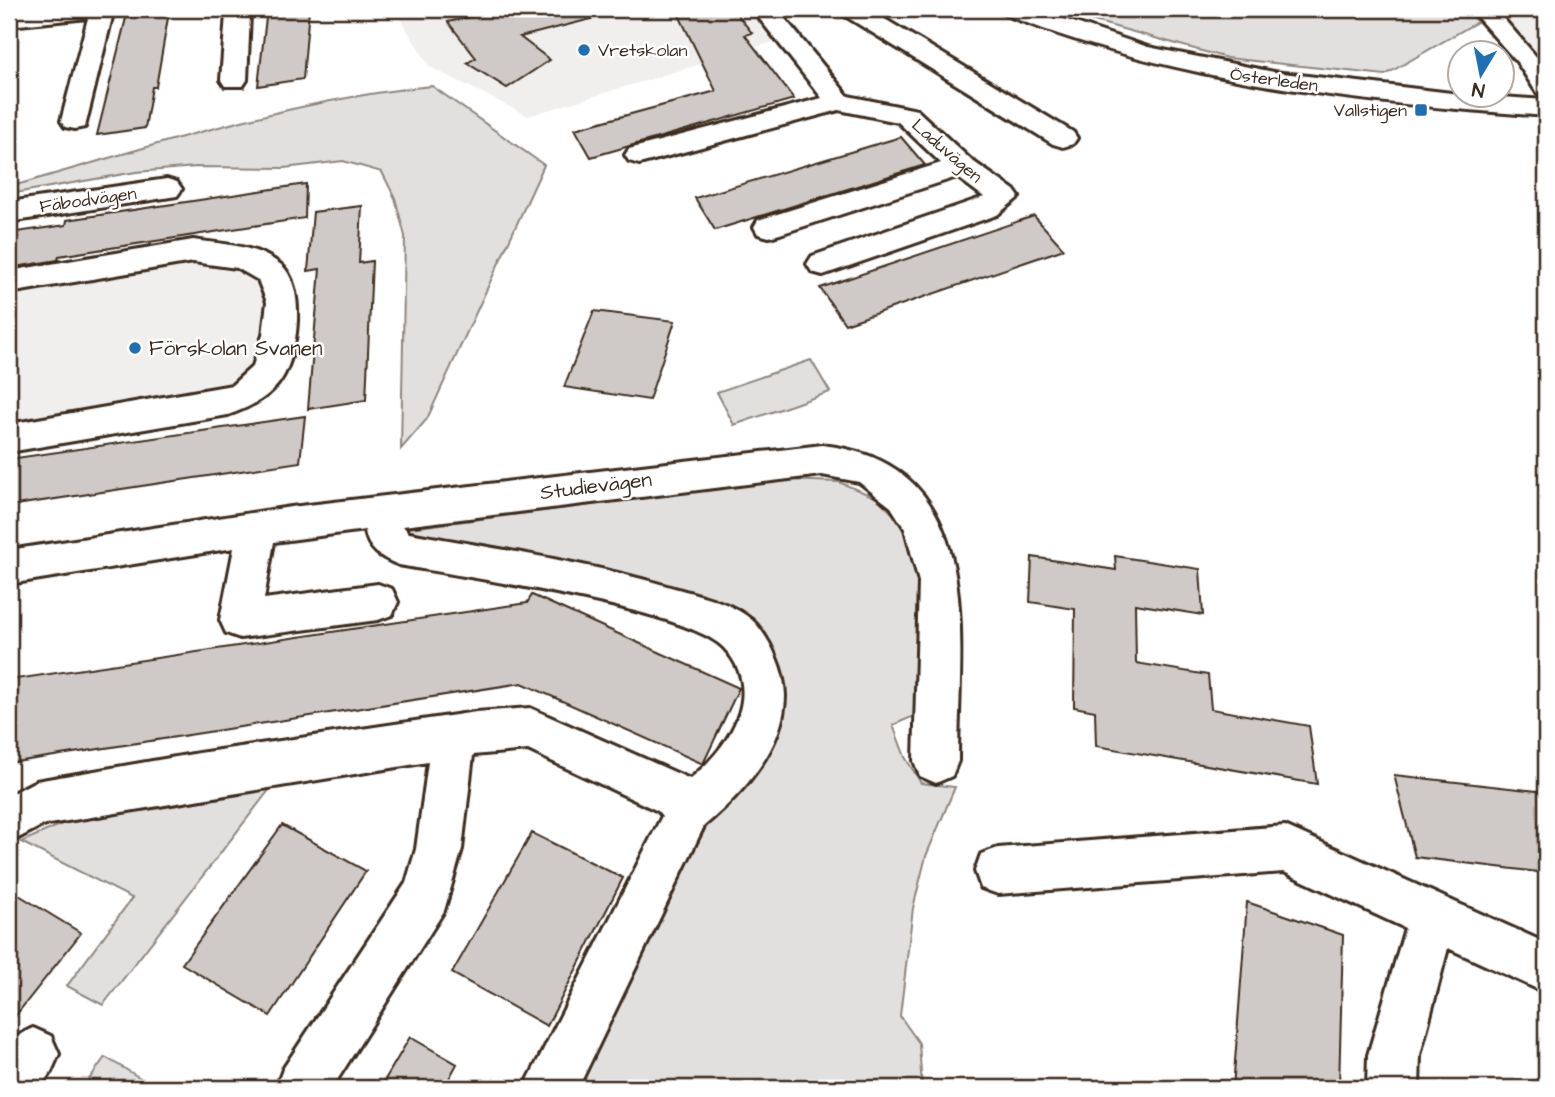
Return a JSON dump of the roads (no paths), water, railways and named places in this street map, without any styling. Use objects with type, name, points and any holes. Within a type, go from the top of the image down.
[{"type":"street","points":[[12,16],[102,9],[75,121]]},
{"type":"street","points":[[234,9],[239,14],[234,80]]},
{"type":"street","points":[[639,155],[839,102],[764,9]]},
{"type":"street","points":[[851,9],[1063,138]]},
{"type":"street","name":"Österleden","points":[[1012,9],[1127,51],[1268,81],[1546,108]]},
{"type":"street","points":[[1482,9],[1527,58],[1546,87]]},
{"type":"street","name":"Laduvägen","points":[[823,264],[988,208],[1004,198],[961,166],[906,116],[839,102]]},
{"type":"street","points":[[769,227],[961,166]]},
{"type":"street","name":"Fäbodvägen","points":[[9,212],[167,189]]},
{"type":"street","points":[[9,282],[193,251],[244,258],[271,272],[283,302],[279,335],[268,373],[244,394],[228,401],[9,438]]},
{"type":"street","name":"Studievägen","points":[[9,567],[257,528],[382,512],[822,460],[850,463],[872,471],[904,496],[922,524],[939,582],[936,761]]},
{"type":"street","points":[[382,512],[385,537],[399,548],[618,589],[708,616],[738,634],[764,676],[763,720],[723,781],[687,811],[678,834],[550,1088]]},
{"type":"street","points":[[257,528],[240,620],[378,602]]},
{"type":"street","points":[[9,820],[36,804],[199,775],[453,737],[530,729],[674,795],[687,811]]},
{"type":"street","points":[[302,1088],[426,894],[439,849],[453,737]]},
{"type":"street","points":[[998,871],[1286,849],[1546,968]]},
{"type":"street","points":[[1393,1088],[1394,1055],[1433,915]]},
{"type":"place","name":"Vretskolan","points":[[584,50]]},
{"type":"place","name":"Vallstigen","points":[[1421,110]]},
{"type":"place","name":"Förskolan Svanen","points":[[135,348]]}]
